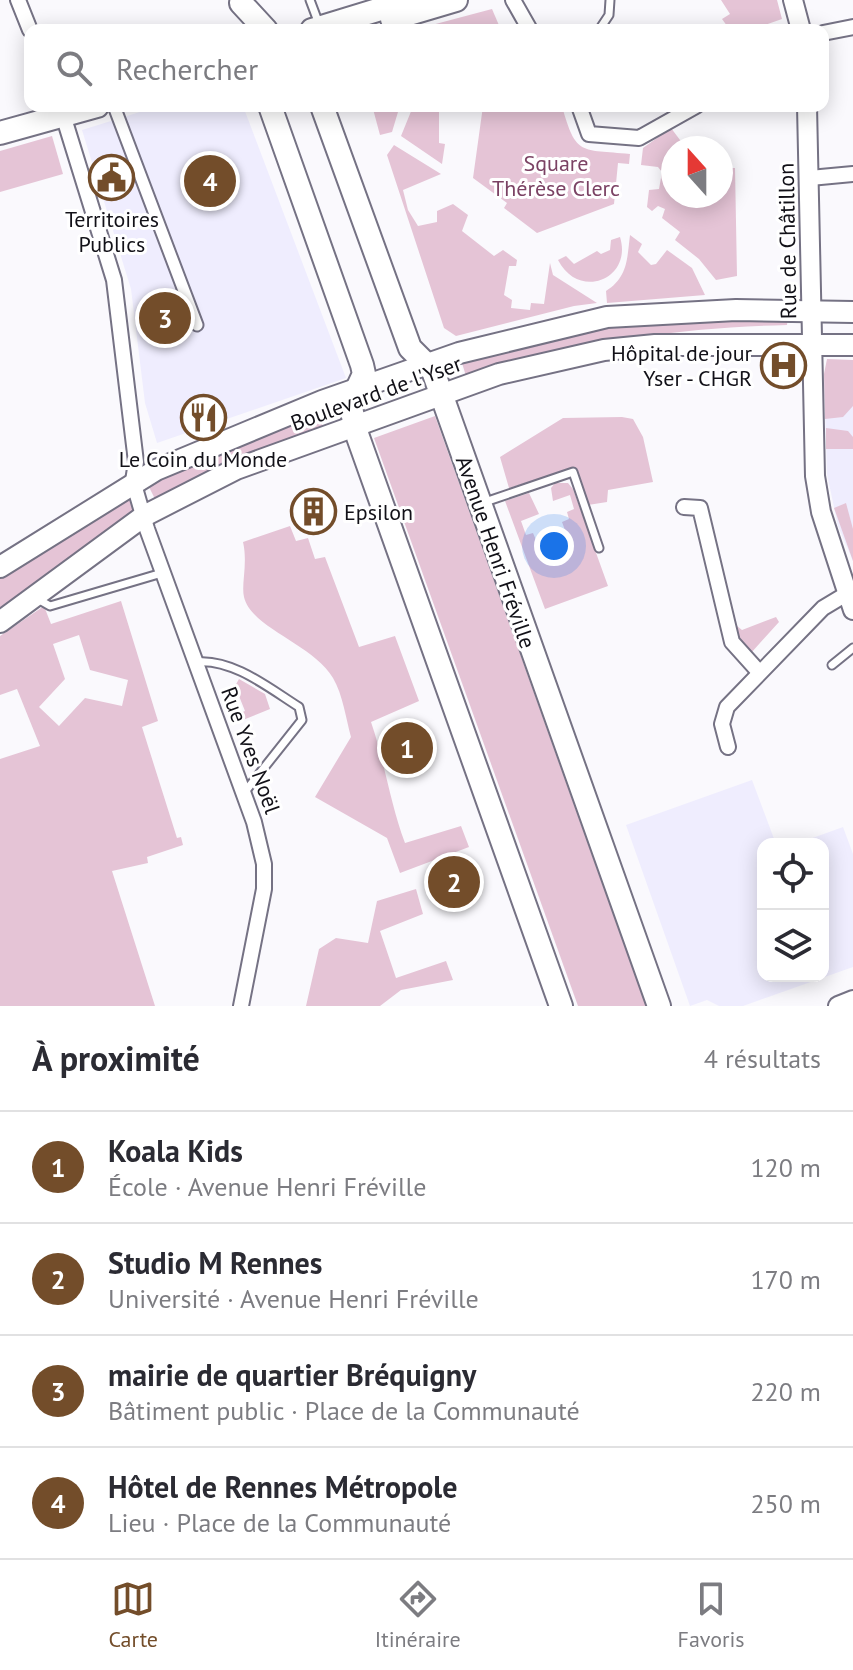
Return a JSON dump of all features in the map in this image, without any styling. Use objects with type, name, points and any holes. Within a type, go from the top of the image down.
[{"type":"main road","points":[[332,24],[410,0]]},
{"type":"main road","points":[[382,24],[456,0]]},
{"type":"main road","points":[[240,1],[244,24]]},
{"type":"main road","points":[[240,1],[261,24]]},
{"type":"main road","points":[[0,119],[42,112]]},
{"type":"main road","points":[[0,133],[49,112]]},
{"type":"main road","points":[[272,112],[362,365],[364,374],[350,404],[355,426],[561,1006]]},
{"type":"main road","name":"Avenue Henri Fréville","points":[[324,112],[410,348],[426,364],[441,395],[659,1006]]},
{"type":"main road","name":"Boulevard de l'Yser","points":[[0,567],[133,481],[228,438],[356,388],[483,346],[607,317],[812,310],[853,312]]},
{"type":"main road","name":"Boulevard de l'Yser","points":[[0,622],[30,596],[144,516],[236,469],[499,374],[604,350],[655,345],[853,345]]},
{"type":"street","points":[[18,0],[28,24]]},
{"type":"street","points":[[513,0],[527,24]]},
{"type":"street","points":[[793,0],[799,24]]},
{"type":"street","points":[[829,32],[853,27]]},
{"type":"street","name":"Rue Yves Noël","points":[[55,112],[116,292],[136,462],[133,481],[162,573],[244,793],[264,864],[264,889],[241,1006]]},
{"type":"street","points":[[116,112],[197,325]]},
{"type":"street","points":[[581,112],[589,134],[639,138],[685,112]]},
{"type":"street","name":"Rue de Châtillon","points":[[807,112],[815,476],[821,512],[849,591]]},
{"type":"street","points":[[810,178],[853,174]]},
{"type":"street","points":[[684,507],[700,508],[732,642],[759,672]]},
{"type":"street","points":[[728,747],[722,724],[727,707],[823,608],[849,591]]},
{"type":"street","points":[[838,1006],[853,1000]]},
{"type":"lane","points":[[310,0],[315,24]]},
{"type":"lane","points":[[603,24],[609,15],[610,0]]},
{"type":"lane","points":[[479,504],[573,472],[599,548]]},
{"type":"lane","points":[[30,596],[50,606],[162,573]]},
{"type":"lane","points":[[832,665],[853,648]]},
{"type":"lane","points":[[196,662],[213,660],[257,680],[299,707],[302,720],[244,793]]},
{"type":"shaded area","points":[[140,112],[245,112],[346,378],[157,443],[145,403],[131,289],[82,130]]},
{"type":"shaded area","points":[[824,374],[853,374],[853,561],[838,526],[827,474]]},
{"type":"shaded area","points":[[752,780],[774,838],[757,838],[757,982],[811,982],[743,1006],[719,1006],[707,1000],[690,1006],[626,825]]},
{"type":"shaded area","points":[[843,827],[853,854],[853,967],[829,976],[829,838],[813,838]]},
{"type":"green space","points":[[721,0],[777,0],[782,19],[768,24],[726,24],[722,19],[730,14]]},
{"type":"green space","points":[[492,9],[498,24],[436,24]]},
{"type":"green space","points":[[374,112],[398,112],[392,132],[380,135]]},
{"type":"green space","points":[[411,112],[439,112],[439,143],[445,144],[442,164],[401,136]]},
{"type":"green space","name":"Square Thérèse Clerc","points":[[482,112],[564,112],[572,134],[583,147],[630,154],[629,164],[618,163],[614,204],[537,233],[504,208],[507,203],[473,178]]},
{"type":"green space","points":[[671,128],[677,136],[661,136],[661,171],[658,167],[641,165],[643,148]]},
{"type":"green space","points":[[52,136],[63,174],[0,192],[0,151]]},
{"type":"green space","points":[[394,145],[441,174],[403,190],[408,210],[418,226],[437,222],[437,211],[453,204],[468,215],[462,231],[494,256],[503,250],[517,260],[516,266],[509,266],[504,295],[512,300],[511,308],[530,310],[531,303],[544,304],[550,263],[553,275],[597,303],[456,336],[444,328],[387,155]]},
{"type":"green space","points":[[735,168],[737,276],[716,280],[699,259],[675,240],[680,232],[662,218],[663,208],[733,208]]},
{"type":"green space","points":[[661,178],[661,207],[652,211],[647,207],[649,190],[659,189]]},
{"type":"green space","points":[[630,235],[642,244],[638,252],[651,265],[656,264],[667,250],[692,268],[705,295],[607,303],[606,291],[619,280],[625,267]]},
{"type":"green space","points":[[620,237],[622,252],[619,264],[612,274],[602,280],[578,280],[567,273],[558,260],[566,256],[574,264],[597,251],[601,254],[610,250],[611,240]]},
{"type":"green space","points":[[788,316],[787,325],[625,339],[506,364],[466,376],[461,360],[591,328]]},
{"type":"green space","points":[[827,359],[853,360],[853,406],[843,417],[825,419],[824,374]]},
{"type":"green space","points":[[316,408],[325,432],[157,503],[147,483]]},
{"type":"green space","points":[[435,416],[646,1006],[578,1006],[374,438]]},
{"type":"green space","points":[[563,418],[633,419],[643,437],[653,482],[608,490],[607,502],[588,505],[575,473],[561,472],[509,488],[500,457]]},
{"type":"green space","points":[[826,428],[848,431],[853,437],[853,449],[826,449]]},
{"type":"green space","points":[[555,483],[568,483],[573,489],[608,586],[545,609],[505,501],[529,493],[539,514],[521,521],[526,535],[533,533],[536,540],[543,537],[546,544],[553,542],[556,548],[570,544],[562,522],[569,519],[567,512],[574,509],[570,495],[553,501],[551,488]]},
{"type":"green space","points":[[128,497],[137,515],[0,615],[0,579]]},
{"type":"green space","points":[[846,503],[853,529],[853,561],[834,508]]},
{"type":"green space","points":[[290,526],[296,541],[308,538],[315,559],[325,557],[359,647],[395,636],[419,701],[371,722],[405,843],[461,826],[469,847],[400,873],[387,838],[315,797],[351,737],[339,692],[333,678],[312,655],[258,618],[249,608],[243,592],[243,542]]},
{"type":"green space","points":[[121,601],[158,721],[142,727],[177,838],[181,837],[183,845],[147,857],[148,863],[112,871],[155,1006],[0,1006],[0,759],[40,746],[17,689],[0,695],[0,636],[44,606],[51,624]],"holes":[[[79,635],[90,670],[128,680],[122,706],[85,698],[59,726],[39,707],[65,679],[53,644]]]},
{"type":"green space","points":[[776,617],[779,622],[751,653],[736,634],[737,626],[742,630]]},
{"type":"green space","points":[[239,679],[265,694],[270,709],[238,722],[235,715],[245,711],[235,686]]},
{"type":"green space","points":[[416,889],[423,914],[380,931],[396,978],[446,961],[453,980],[401,990],[380,1006],[306,1006],[319,949],[336,938],[368,943],[377,901]]},
{"type":"place","name":"Territoires Publics","points":[[112,178]]},
{"type":"place","name":"Hôtel de Rennes Métropole","points":[[210,181]]},
{"type":"place","name":"mairie de quartier Bréquigny","points":[[165,318]]},
{"type":"place","name":"Hôpital de jour Yser - CHGR","points":[[783,366]]},
{"type":"place","name":"Le Coin du Monde","points":[[203,418]]},
{"type":"place","name":"Epsilon","points":[[313,512]]},
{"type":"place","name":"Koala Kids","points":[[407,748]]},
{"type":"place","name":"Studio M Rennes","points":[[454,882]]}]
